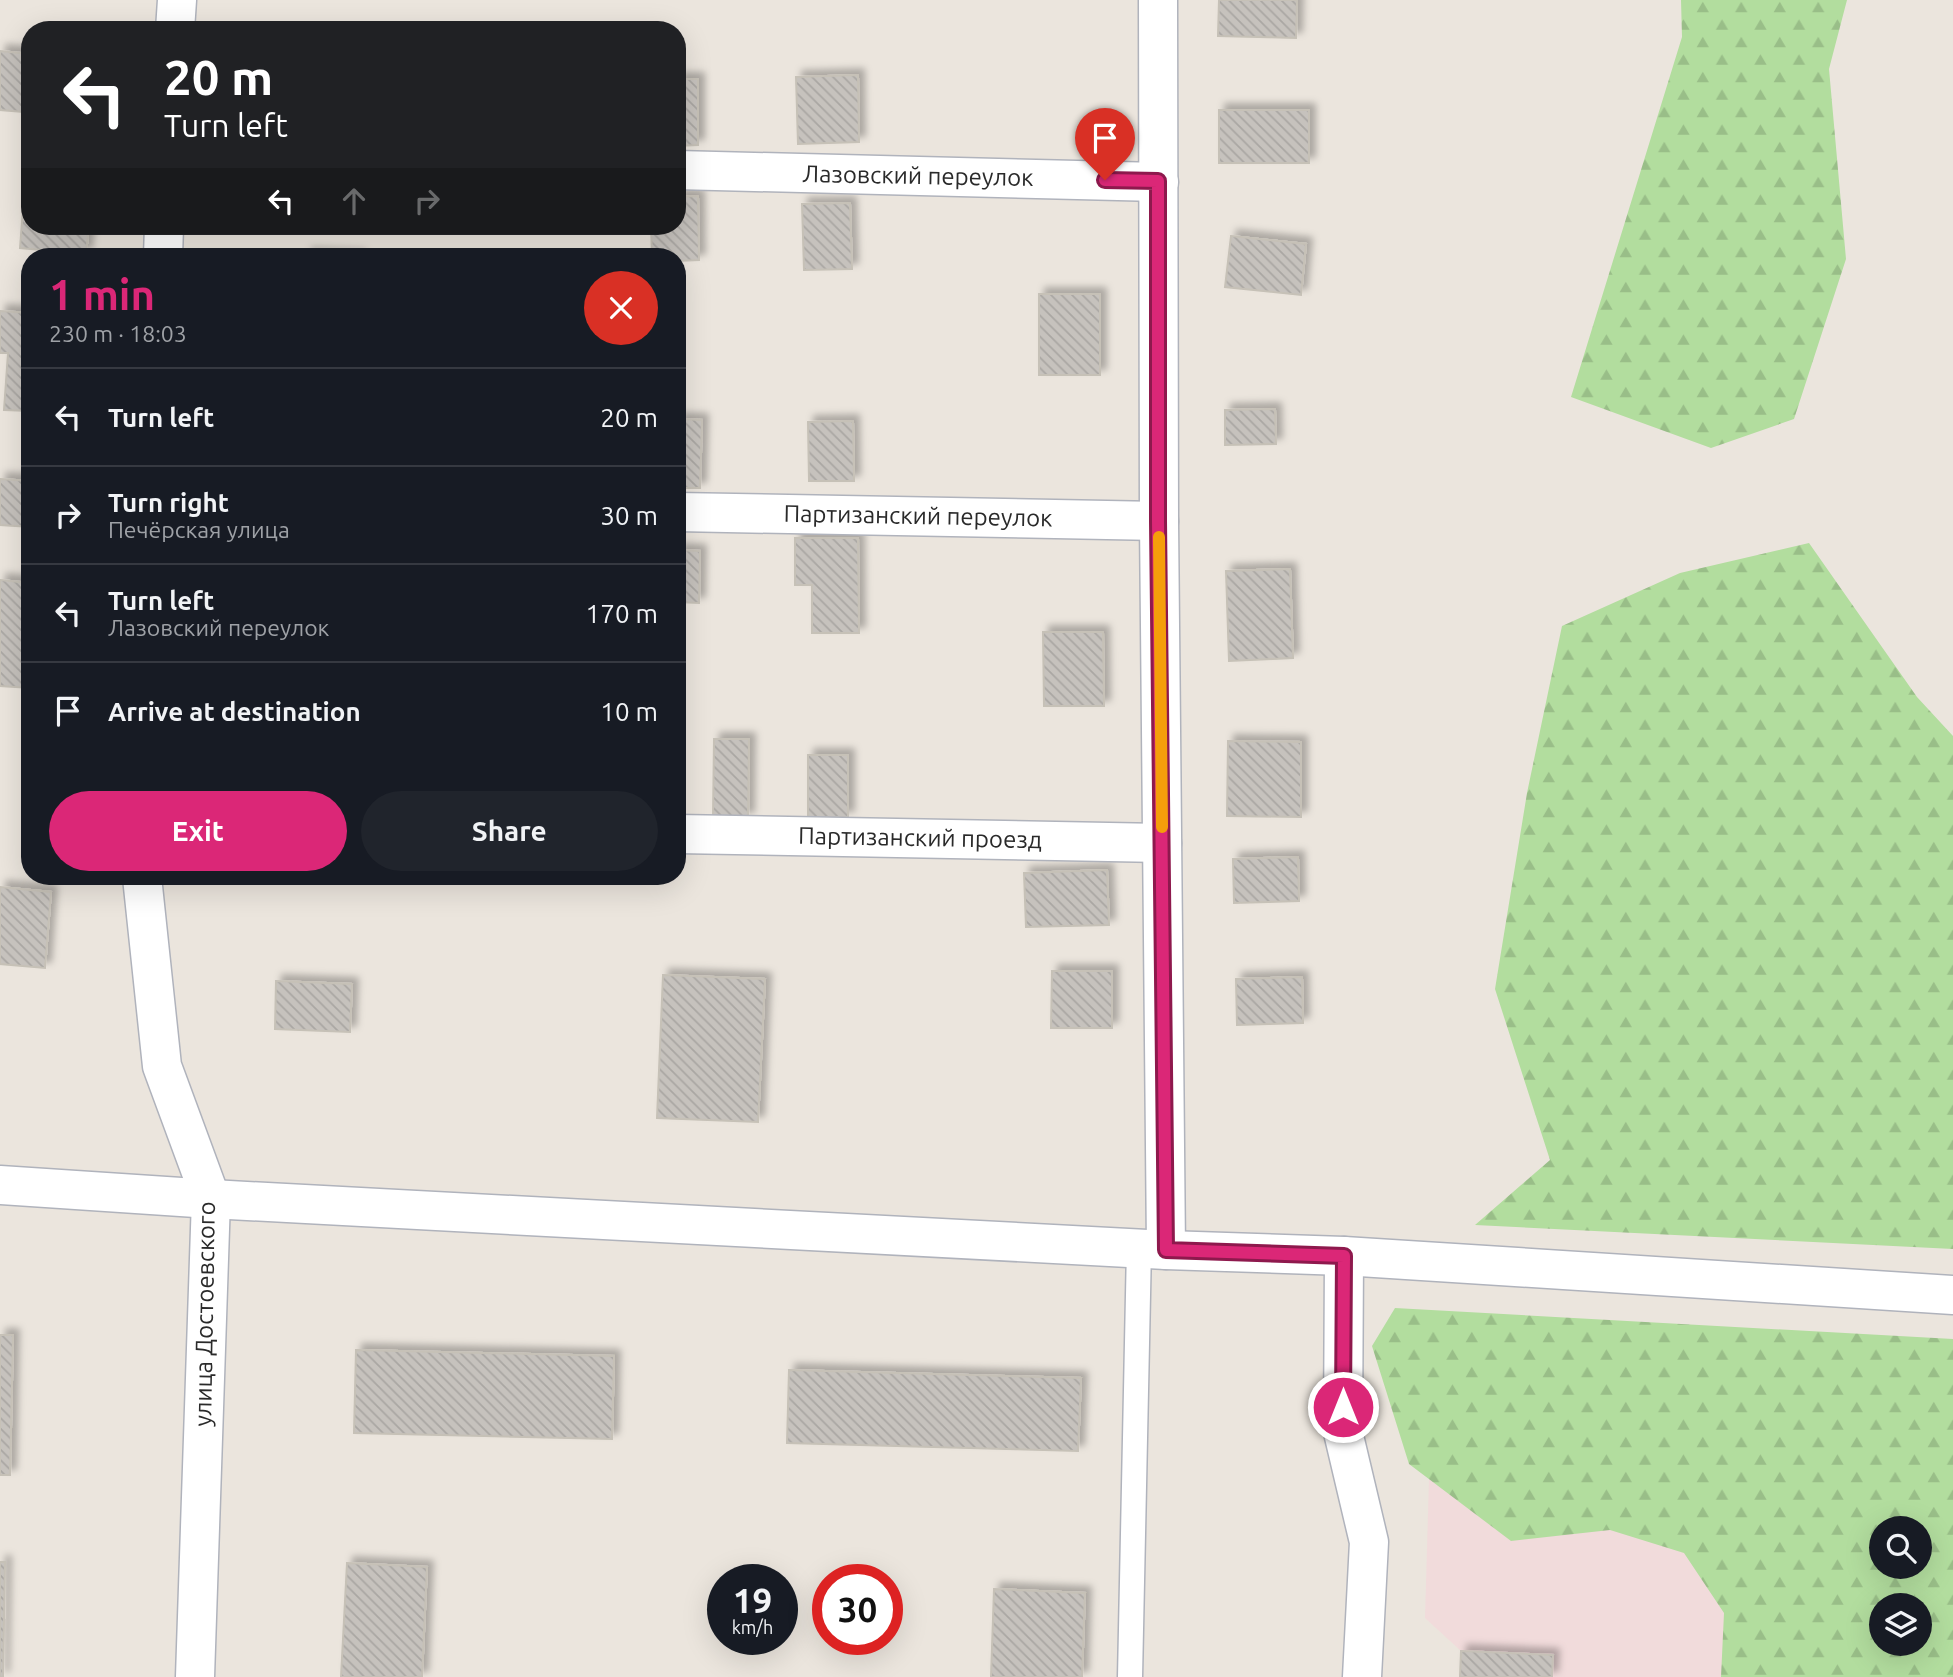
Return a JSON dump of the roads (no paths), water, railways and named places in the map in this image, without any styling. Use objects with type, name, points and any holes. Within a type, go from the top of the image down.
[{"type":"street","points":[[176,21],[177,0]]},
{"type":"street","points":[[1152,1249],[1162,843],[1158,521],[1158,0]]},
{"type":"street","name":"Лазовский переулок","points":[[686,170],[1158,181]]},
{"type":"street","name":"Партизанский переулок","points":[[686,512],[1158,521]]},
{"type":"street","name":"Партизанский проезд","points":[[686,834],[1162,843]]},
{"type":"street","name":"улица Достоевского","points":[[143,885],[162,1066],[211,1199],[195,1677]]},
{"type":"street","points":[[0,1185],[211,1199],[1152,1249],[1344,1256],[1953,1295]]},
{"type":"street","points":[[1344,1256],[1343,1432],[1369,1542],[1362,1677]]},
{"type":"lane","points":[[1130,1677],[1152,1249]]}]
